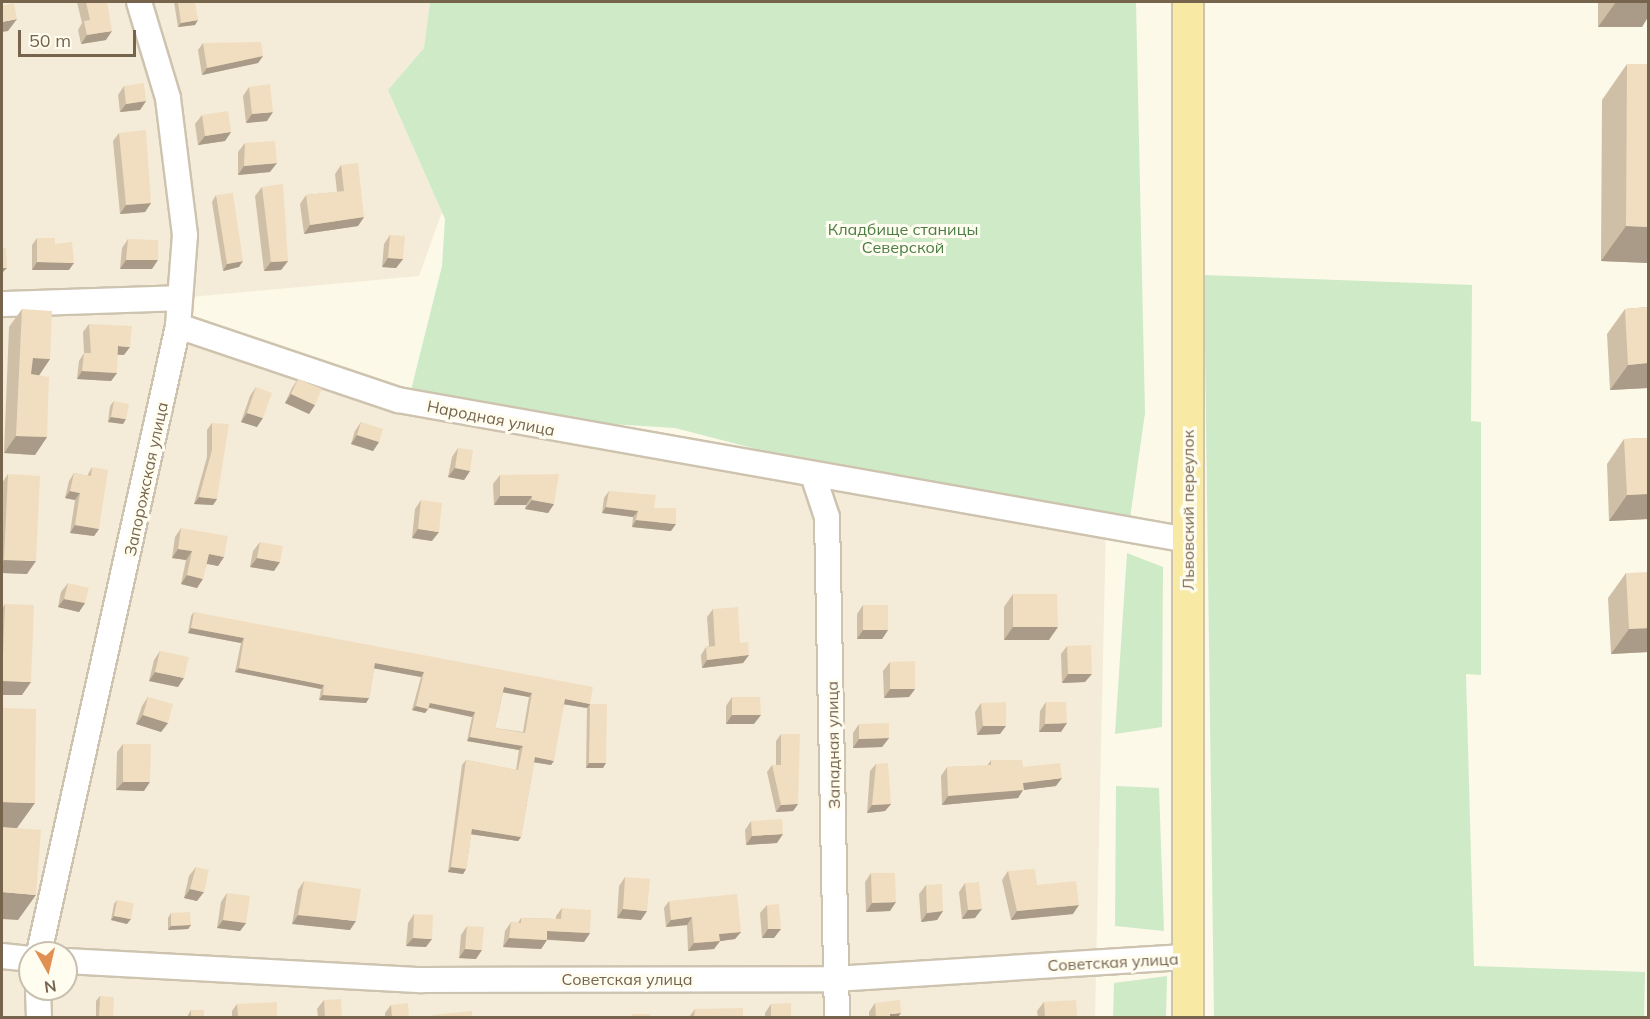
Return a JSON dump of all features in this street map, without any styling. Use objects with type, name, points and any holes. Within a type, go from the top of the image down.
[{"type":"main road","name":"Львовский переулок","points":[[1188,2],[1188,1017]]},
{"type":"street","name":"Запорожская улица","points":[[42,941],[178,326],[185,235],[168,98],[139,2]]},
{"type":"street","points":[[2,304],[180,298]]},
{"type":"street","name":"Народная улица","points":[[178,326],[398,400],[1188,540]]},
{"type":"street","name":"Западная улица","points":[[813,475],[827,517],[834,978],[837,1017]]},
{"type":"street","points":[[2,956],[18,958]]},
{"type":"street","name":"Советская улица","points":[[78,962],[421,980],[834,978],[1188,957]]},
{"type":"street","points":[[38,1001],[39,1017]]},
{"type":"shaded area","points":[[2,2],[430,2],[424,48],[388,90],[442,212],[419,276],[180,298],[178,326],[398,400],[1106,526],[1095,1017],[2,1018]]},
{"type":"green space","name":"Кладбище станицы Северской","points":[[430,2],[1136,2],[1145,413],[1130,518],[806,462],[675,428],[594,423],[410,394],[442,266],[445,219],[388,90],[424,48]]},
{"type":"green space","points":[[1204,275],[1472,285],[1471,421],[1481,422],[1481,675],[1466,674],[1474,966],[1645,972],[1644,1017],[1214,1017]]},
{"type":"green space","points":[[1127,553],[1163,567],[1162,727],[1115,734]]},
{"type":"green space","points":[[1116,786],[1159,788],[1164,931],[1115,926]]},
{"type":"green space","points":[[1167,976],[1166,1017],[1113,1017],[1114,983]]},
{"type":"building","points":[[86,2],[107,2],[112,31],[87,35],[84,21],[90,20]]},
{"type":"building","points":[[178,2],[195,2],[198,20],[181,23]]},
{"type":"building","points":[[14,3],[17,19],[2,22],[2,6]]},
{"type":"building","points":[[261,42],[263,56],[207,68],[203,43]]},
{"type":"building","points":[[1627,64],[1648,64],[1648,227],[1626,226]]},
{"type":"building","points":[[144,83],[146,101],[126,104],[124,86]]},
{"type":"building","points":[[270,84],[273,112],[252,114],[249,87]]},
{"type":"building","points":[[228,111],[231,132],[205,136],[202,115]]},
{"type":"building","points":[[146,130],[151,203],[126,205],[119,133]]},
{"type":"building","points":[[275,141],[277,163],[244,166],[245,143]]},
{"type":"building","points":[[358,163],[364,217],[310,225],[306,195],[344,191],[341,165]]},
{"type":"building","points":[[283,184],[288,261],[271,262],[262,187]]},
{"type":"building","points":[[233,193],[243,261],[227,264],[216,195]]},
{"type":"building","points":[[390,235],[405,236],[403,259],[388,258]]},
{"type":"building","points":[[37,238],[55,238],[55,244],[72,242],[74,263],[37,262]]},
{"type":"building","points":[[128,239],[158,240],[158,260],[126,260]]},
{"type":"building","points":[[2,248],[6,248],[7,268],[2,268]]},
{"type":"building","points":[[1648,307],[1648,363],[1628,365],[1625,309]]},
{"type":"building","points":[[22,309],[52,311],[50,359],[33,358],[31,374],[49,377],[47,437],[16,436]]},
{"type":"building","points":[[89,324],[132,326],[130,347],[118,346],[117,373],[82,371],[84,353],[91,353]]},
{"type":"building","points":[[298,379],[322,389],[315,405],[291,394]]},
{"type":"building","points":[[256,387],[272,393],[263,418],[247,413]]},
{"type":"building","points":[[114,401],[129,404],[126,419],[111,417]]},
{"type":"building","points":[[361,422],[383,429],[379,442],[357,435]]},
{"type":"building","points":[[212,423],[229,424],[217,499],[199,497],[212,450]]},
{"type":"building","points":[[1648,438],[1648,494],[1627,495],[1624,439]]},
{"type":"building","points":[[458,448],[473,450],[470,471],[455,468]]},
{"type":"building","points":[[92,467],[108,470],[99,529],[75,525],[80,493],[70,491],[74,473],[91,476]]},
{"type":"building","points":[[8,474],[40,476],[36,561],[4,560]]},
{"type":"building","points":[[559,474],[554,504],[532,500],[532,496],[500,496],[500,475]]},
{"type":"building","points":[[609,491],[656,495],[654,508],[676,508],[676,524],[636,520],[638,511],[606,507]]},
{"type":"building","points":[[421,500],[442,503],[439,532],[418,529]]},
{"type":"building","points":[[181,528],[228,536],[224,557],[209,554],[203,579],[187,575],[192,551],[178,549]]},
{"type":"building","points":[[260,542],[283,546],[280,562],[257,558]]},
{"type":"building","points":[[1648,572],[1648,628],[1629,629],[1626,573]]},
{"type":"building","points":[[68,583],[89,588],[85,603],[64,599]]},
{"type":"building","points":[[1013,594],[1057,594],[1058,627],[1013,627]]},
{"type":"building","points":[[5,604],[34,605],[31,682],[2,681]]},
{"type":"building","points":[[863,605],[888,605],[888,630],[863,630]]},
{"type":"building","points":[[738,607],[740,643],[748,642],[749,655],[707,660],[706,647],[715,646],[713,609]]},
{"type":"building","points":[[194,612],[593,687],[590,704],[565,699],[554,761],[535,757],[521,837],[472,829],[466,869],[451,867],[466,760],[518,770],[523,746],[470,737],[475,712],[430,703],[428,709],[416,706],[424,672],[375,663],[369,698],[323,695],[324,685],[239,668],[244,638],[191,628]],"holes":[[[504,687],[532,693],[525,733],[495,728]]]},
{"type":"building","points":[[1091,645],[1092,674],[1068,674],[1067,646]]},
{"type":"building","points":[[160,651],[189,657],[184,678],[155,672]]},
{"type":"building","points":[[915,661],[915,689],[890,689],[890,662]]},
{"type":"building","points":[[148,697],[173,704],[168,723],[143,715]]},
{"type":"building","points":[[732,697],[760,697],[761,715],[732,715]]},
{"type":"building","points":[[1006,702],[1006,726],[983,726],[981,703]]},
{"type":"building","points":[[1046,702],[1066,702],[1067,723],[1045,724]]},
{"type":"building","points":[[590,704],[607,704],[606,763],[589,763]]},
{"type":"building","points":[[2,708],[36,709],[35,803],[2,802]]},
{"type":"building","points":[[889,723],[889,738],[859,739],[859,724]]},
{"type":"building","points":[[781,734],[800,734],[798,804],[781,805],[772,765],[781,765]]},
{"type":"building","points":[[123,744],[151,744],[150,782],[123,782]]},
{"type":"building","points":[[991,760],[1022,760],[1023,767],[1060,763],[1062,778],[1023,783],[1024,790],[948,796],[947,767],[991,765]]},
{"type":"building","points":[[888,763],[891,804],[872,805],[876,764]]},
{"type":"building","points":[[782,819],[783,834],[752,836],[751,821]]},
{"type":"building","points":[[2,827],[41,830],[36,895],[2,892]]},
{"type":"building","points":[[196,867],[209,870],[204,892],[190,889]]},
{"type":"building","points":[[1035,869],[1037,885],[1076,881],[1079,905],[1017,911],[1008,871]]},
{"type":"building","points":[[871,873],[895,873],[896,902],[872,903]]},
{"type":"building","points":[[625,877],[650,879],[647,911],[623,909]]},
{"type":"building","points":[[304,881],[361,889],[356,921],[298,915]]},
{"type":"building","points":[[979,882],[982,909],[968,910],[965,883]]},
{"type":"building","points":[[942,884],[943,911],[927,913],[926,885]]},
{"type":"building","points":[[227,893],[250,896],[246,923],[223,920]]},
{"type":"building","points":[[737,894],[741,932],[719,934],[720,941],[694,943],[692,917],[671,920],[669,901]]},
{"type":"building","points":[[117,900],[134,903],[131,919],[114,916]]},
{"type":"building","points":[[779,904],[781,929],[768,929],[767,905]]},
{"type":"building","points":[[562,908],[591,910],[590,933],[547,931],[547,940],[509,938],[511,922],[521,923],[521,918],[561,919]]},
{"type":"building","points":[[190,912],[191,925],[171,926],[171,913]]},
{"type":"building","points":[[414,914],[433,915],[432,939],[413,938]]},
{"type":"building","points":[[467,926],[484,927],[482,950],[465,949]]},
{"type":"building","points":[[100,996],[114,997],[113,1017],[99,1016]]},
{"type":"building","points":[[341,999],[342,1017],[325,1017],[324,1000]]},
{"type":"building","points":[[900,1000],[901,1013],[890,1014],[890,1017],[876,1017],[875,1003]]},
{"type":"building","points":[[1076,1000],[1077,1017],[1045,1017],[1044,1002]]},
{"type":"building","points":[[277,1002],[277,1017],[238,1017],[237,1004]]},
{"type":"building","points":[[408,1003],[409,1017],[392,1017],[391,1005]]},
{"type":"building","points":[[791,1003],[791,1017],[771,1017],[771,1004]]},
{"type":"building","points":[[743,1008],[743,1017],[694,1017],[695,1009]]},
{"type":"building","points":[[191,1010],[204,1010],[204,1017],[191,1017]]},
{"type":"building","points":[[472,1011],[472,1017],[433,1017],[433,1015]]},
{"type":"building","points":[[632,1014],[650,1014],[650,1017],[632,1017]]}]
